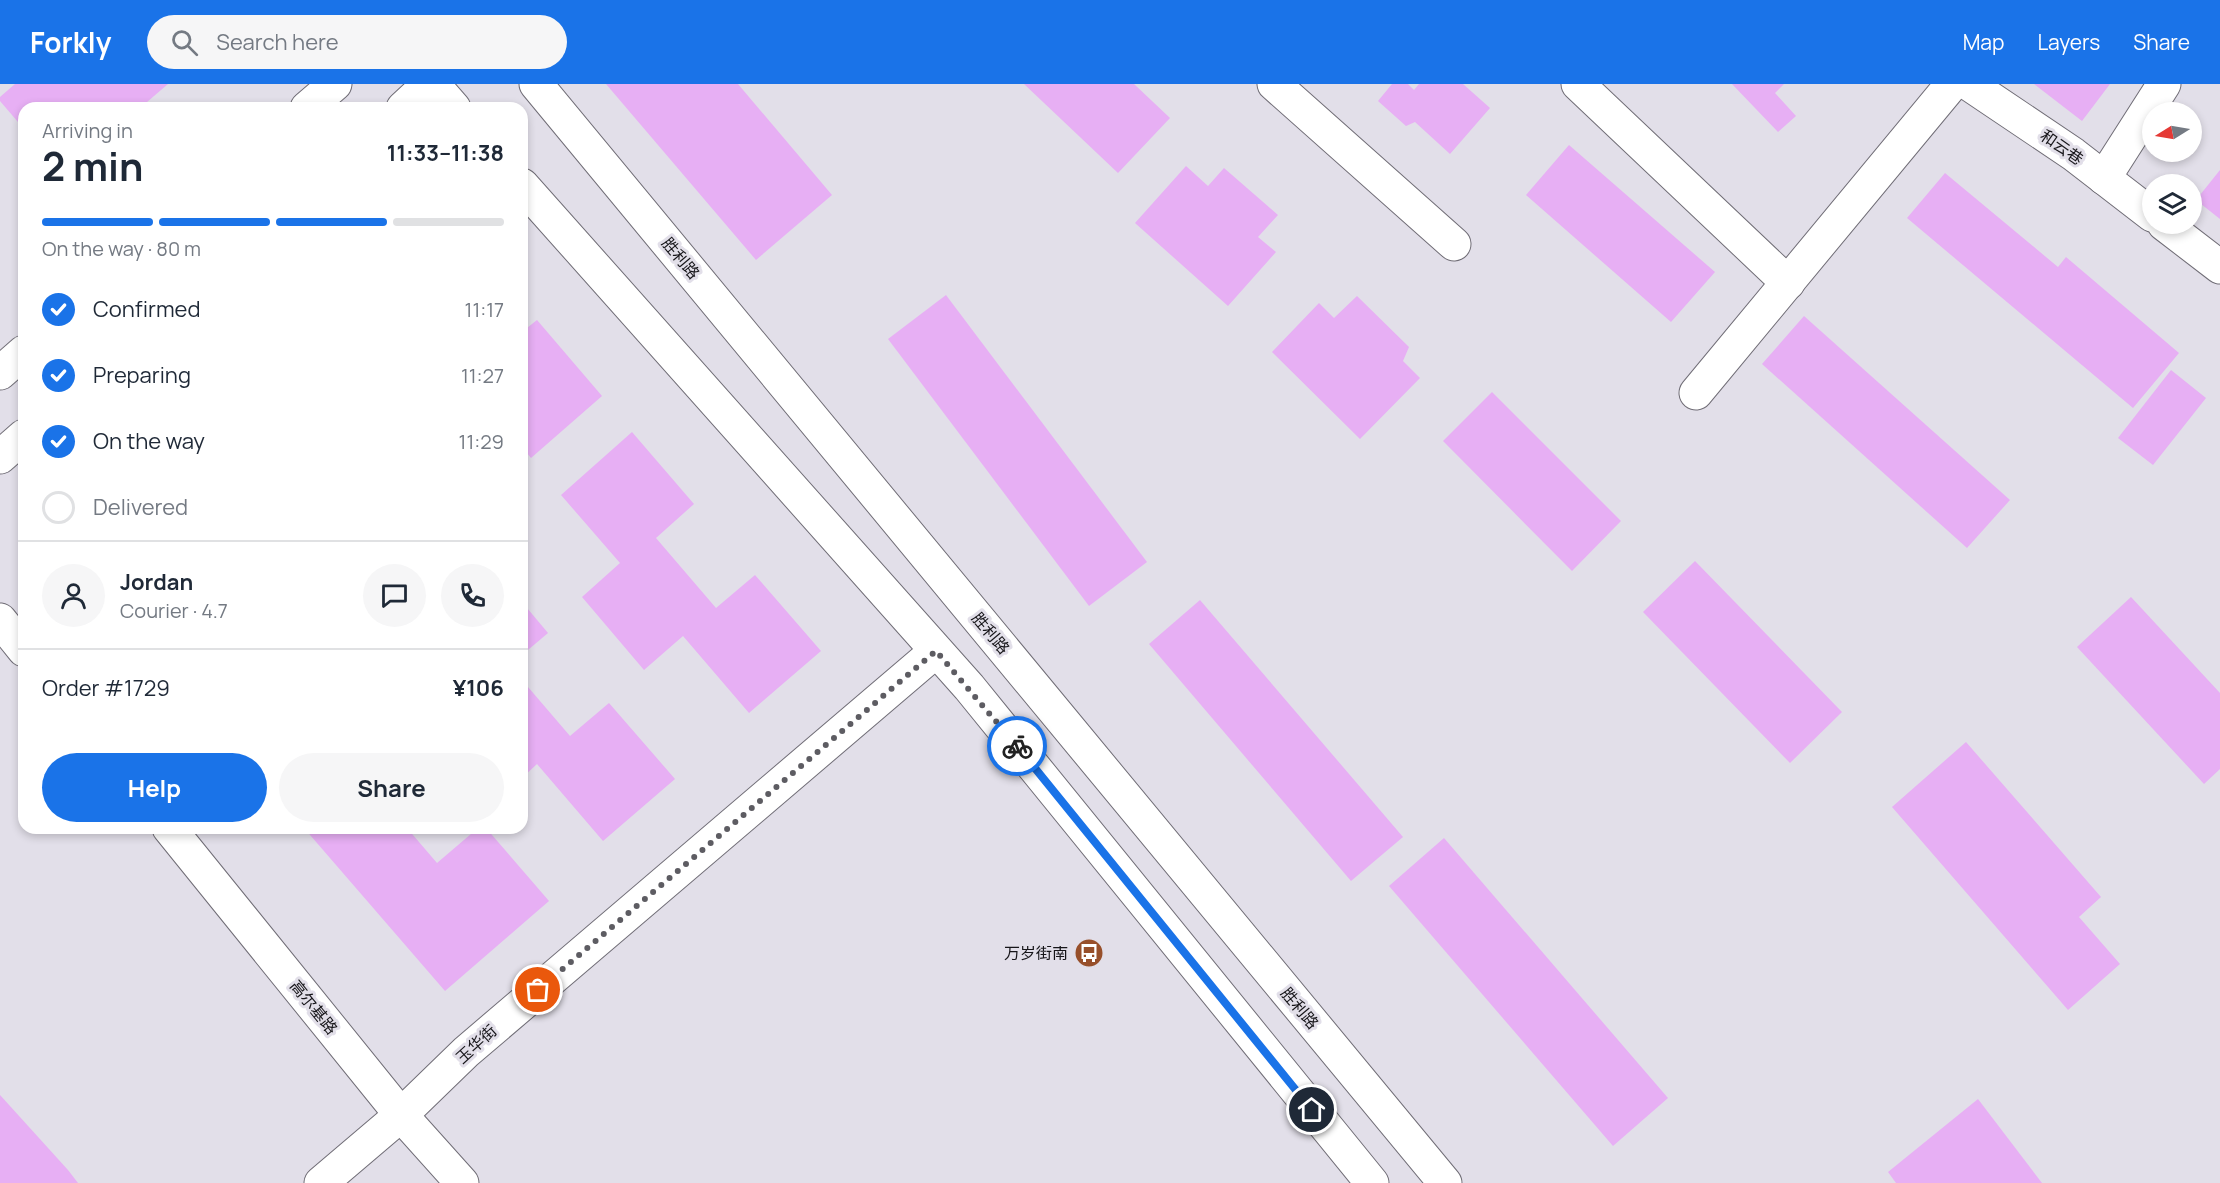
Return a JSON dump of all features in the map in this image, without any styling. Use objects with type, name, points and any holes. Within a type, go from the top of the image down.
[{"type":"main road","points":[[314,102],[335,84]]},
{"type":"main road","points":[[410,102],[431,84],[448,102]]},
{"type":"main road","name":"胜利路","points":[[536,84],[1445,1183]]},
{"type":"main road","points":[[1274,84],[1454,244]]},
{"type":"main road","points":[[1578,84],[1788,283]]},
{"type":"main road","points":[[1696,393],[1952,84]]},
{"type":"main road","name":"和云巷","points":[[1969,84],[2142,207]]},
{"type":"main road","points":[[2104,178],[2164,84]]},
{"type":"main road","points":[[528,192],[969,687],[1372,1183]]},
{"type":"main road","points":[[2177,234],[2220,267]]},
{"type":"main road","points":[[0,373],[18,357]]},
{"type":"main road","points":[[0,457],[18,441]]},
{"type":"main road","points":[[0,620],[18,642]]},
{"type":"main road","name":"玉华街","points":[[321,1183],[401,1115],[466,1052],[936,651]]},
{"type":"main road","name":"高尔基路","points":[[174,834],[401,1115],[462,1183]]},
{"type":"building","points":[[15,84],[168,84],[147,102],[18,102],[18,122],[0,101],[0,97]]},
{"type":"building","points":[[606,84],[738,84],[832,195],[756,260]]},
{"type":"building","points":[[1024,84],[1134,84],[1170,118],[1118,173]]},
{"type":"building","points":[[1392,84],[1408,84],[1414,90],[1419,84],[1463,84],[1490,108],[1450,154],[1415,122],[1406,126],[1378,101]]},
{"type":"building","points":[[1732,84],[1784,84],[1775,93],[1796,116],[1778,132]]},
{"type":"building","points":[[2034,84],[2110,84],[2082,121]]},
{"type":"building","points":[[1569,145],[1715,272],[1671,322],[1526,195]]},
{"type":"building","points":[[1186,166],[1208,186],[1224,168],[1278,215],[1258,237],[1276,252],[1228,306],[1135,223]]},
{"type":"building","points":[[2220,170],[2220,219],[2202,205],[2202,192]]},
{"type":"building","points":[[1945,173],[2058,267],[2066,257],[2179,353],[2133,408],[1907,218]]},
{"type":"building","points":[[946,295],[1147,562],[1089,606],[888,339]]},
{"type":"building","points":[[1357,296],[1409,347],[1403,361],[1420,378],[1360,439],[1272,352],[1319,303],[1334,318]]},
{"type":"building","points":[[1804,316],[2010,500],[1967,548],[1762,364]]},
{"type":"building","points":[[537,320],[602,396],[531,458],[528,454],[528,327]]},
{"type":"building","points":[[2171,370],[2206,398],[2153,465],[2118,438]]},
{"type":"building","points":[[1492,392],[1621,521],[1572,571],[1443,441]]},
{"type":"building","points":[[632,432],[694,504],[656,538],[716,608],[755,575],[821,651],[749,713],[683,636],[644,670],[582,597],[620,563],[561,495]]},
{"type":"building","points":[[1695,561],[1842,712],[1790,763],[1643,612]]},
{"type":"building","points":[[2131,597],[2220,693],[2220,769],[2204,784],[2077,647]]},
{"type":"building","points":[[1200,600],[1403,837],[1351,881],[1149,644]]},
{"type":"building","points":[[528,609],[548,633],[528,650]]},
{"type":"building","points":[[528,687],[570,736],[609,703],[675,779],[603,841],[537,764],[528,772]]},
{"type":"building","points":[[1966,742],[2101,897],[2079,917],[2120,964],[2068,1010],[1892,807]]},
{"type":"building","points":[[309,834],[412,834],[437,863],[471,834],[491,834],[549,901],[445,991]]},
{"type":"building","points":[[1444,838],[1668,1098],[1613,1146],[1389,886]]},
{"type":"building","points":[[0,1095],[68,1170],[78,1183],[0,1183]]},
{"type":"building","points":[[1978,1099],[2042,1183],[1896,1183],[1888,1172]]},
{"type":"way so far","points":[[538,990],[936,651],[1017,746]]},
{"type":"place","name":"万岁街南","points":[[1089,953]]},
{"type":"route","points":[[1017,746],[1312,1110]]}]
